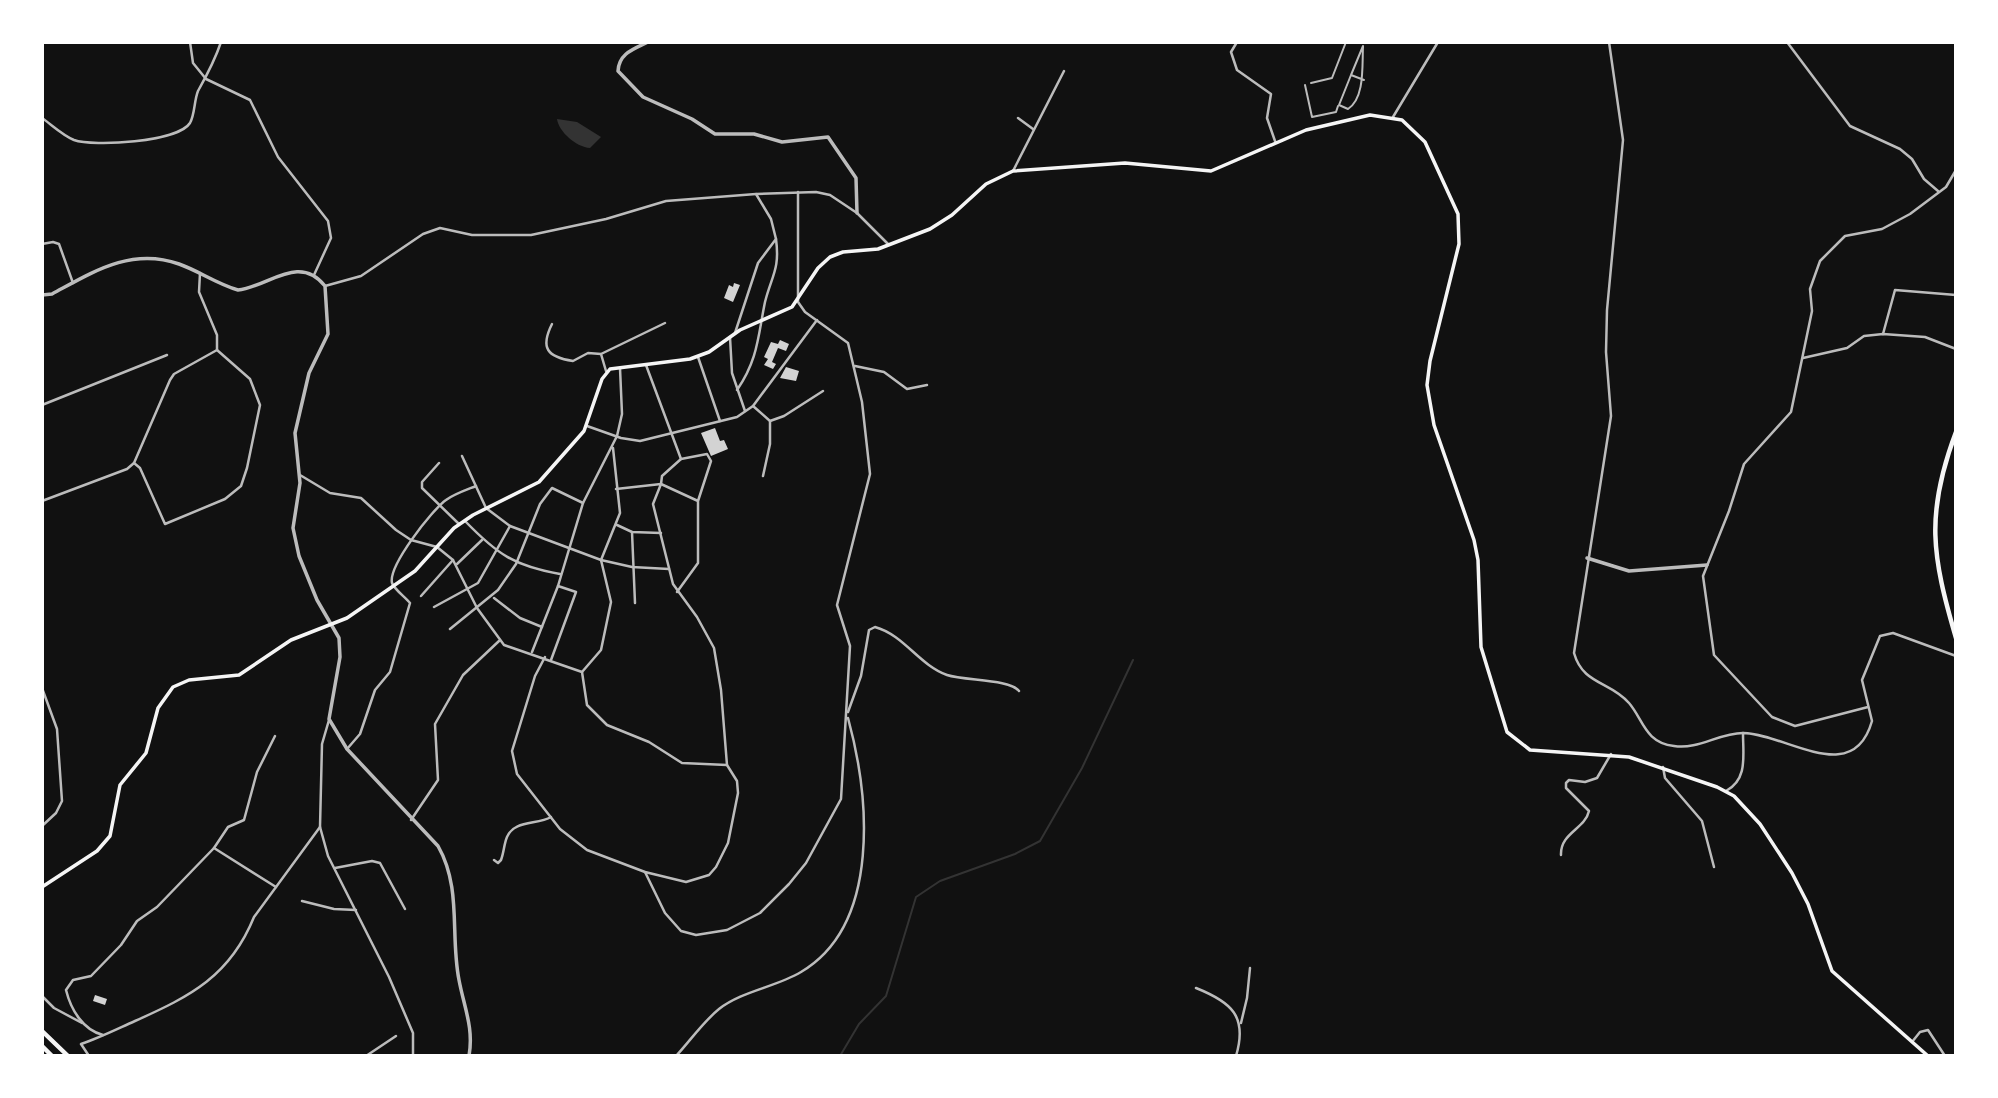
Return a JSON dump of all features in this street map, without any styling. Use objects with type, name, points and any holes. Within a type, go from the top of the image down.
[{"type":"highway","points":[[1956,432],[1938,489],[1933,534],[1943,593],[1956,638]]},
{"type":"highway","points":[[42,1031],[68,1056]]},
{"type":"highway","points":[[42,1046],[52,1056]]},
{"type":"main road","points":[[42,887],[97,851],[110,836],[120,785],[146,753],[158,708],[173,687],[189,680],[239,675],[291,640],[346,618],[415,571],[459,525],[548,475],[587,426],[606,371],[698,357],[735,333],[785,313],[798,302],[818,268],[830,257],[889,246],[945,220],[986,184],[1013,171],[1125,163],[1211,171],[1240,161],[1275,141],[1360,117],[1394,117],[1410,125],[1425,142],[1458,214],[1459,244],[1430,361],[1427,385],[1434,425],[1474,540],[1478,560],[1481,647],[1504,723],[1513,740],[1530,750],[1611,754],[1663,768],[1726,791],[1744,804],[1792,873],[1808,904],[1832,971],[1928,1056]]},
{"type":"street","points":[[190,42],[193,63],[206,79],[250,100],[278,157],[328,221],[331,238],[314,275]]},
{"type":"street","points":[[42,118],[72,139],[82,142],[141,142],[190,123],[197,92],[206,79],[222,42]]},
{"type":"street","points":[[648,42],[627,52],[618,71],[643,97],[692,119],[715,134],[754,134],[782,142],[828,137],[856,178],[857,213]]},
{"type":"street","points":[[1237,42],[1231,59],[1237,70],[1271,94],[1267,118],[1275,141]]},
{"type":"street","points":[[1311,83],[1332,78],[1346,42]]},
{"type":"street","points":[[1339,105],[1348,109],[1354,105],[1362,79],[1362,42]]},
{"type":"street","points":[[1394,117],[1438,42]]},
{"type":"street","points":[[1609,42],[1623,140],[1622,175],[1607,310],[1606,352],[1611,416],[1574,653],[1578,667],[1630,704],[1641,727],[1667,745],[1693,746],[1743,733],[1826,755],[1843,756],[1855,750],[1870,728],[1872,721],[1862,680],[1880,636],[1893,633],[1956,656]]},
{"type":"street","points":[[1787,42],[1850,126],[1900,149],[1912,159],[1924,179],[1938,191]]},
{"type":"street","points":[[1305,85],[1312,117],[1336,112],[1363,46]]},
{"type":"street","points":[[1013,171],[1063,71]]},
{"type":"street","points":[[1350,75],[1362,79]]},
{"type":"street","points":[[1018,118],[1033,129]]},
{"type":"street","points":[[1868,707],[1795,726],[1772,717],[1714,655],[1710,647],[1702,585],[1744,464],[1791,412],[1812,311],[1810,289],[1820,261],[1845,236],[1882,229],[1910,214],[1946,187],[1956,170]]},
{"type":"street","points":[[645,872],[672,923],[687,933],[696,935],[727,930],[760,913],[806,863],[841,799],[850,638],[837,605],[870,474],[862,402],[848,343],[805,312],[798,302],[798,192]]},
{"type":"street","points":[[326,286],[361,276],[423,234],[440,228],[472,235],[531,235],[606,219],[666,201],[756,194],[798,192],[830,195],[857,213],[889,246]]},
{"type":"street","points":[[737,390],[752,368],[764,320],[767,293],[779,261],[771,219],[756,194]]},
{"type":"street","points":[[735,333],[758,263],[776,239]]},
{"type":"street","points":[[42,244],[59,244],[73,283]]},
{"type":"street","points":[[42,295],[52,294],[127,258],[176,263],[238,290],[278,275],[299,272],[314,275],[326,286],[328,334],[309,373],[295,433],[300,475],[294,537],[317,600],[332,624],[340,646],[329,719],[322,744],[320,827],[328,856],[413,1032],[413,1056]]},
{"type":"street","points":[[134,463],[140,468],[165,524],[225,499],[241,486],[260,405],[250,379],[217,349],[217,335],[199,292],[200,273]]},
{"type":"street","points":[[1883,334],[1895,290],[1956,295]]},
{"type":"street","points":[[587,426],[640,441],[737,417],[753,406],[817,320]]},
{"type":"street","points":[[552,324],[545,339],[546,349],[573,361],[587,353],[601,354],[665,323]]},
{"type":"street","points":[[1803,358],[1839,351],[1864,336],[1883,334],[1925,337],[1956,349]]},
{"type":"street","points":[[730,337],[732,373],[745,411]]},
{"type":"street","points":[[43,499],[134,463],[174,374],[217,349]]},
{"type":"street","points":[[601,354],[606,371]]},
{"type":"street","points":[[42,404],[167,355]]},
{"type":"street","points":[[698,357],[719,421]]},
{"type":"street","points":[[646,365],[681,459]]},
{"type":"street","points":[[855,366],[884,372],[907,389],[927,385]]},
{"type":"street","points":[[532,652],[558,586],[583,503],[617,436],[622,414],[620,367]]},
{"type":"street","points":[[770,421],[785,416],[823,391]]},
{"type":"street","points":[[753,406],[770,421],[770,444],[763,476]]},
{"type":"street","points":[[613,446],[620,513],[601,560],[611,602],[601,650],[582,672],[587,705],[607,725],[649,742],[681,763],[727,765]]},
{"type":"street","points":[[545,657],[535,676],[512,751],[517,774],[560,829],[587,850],[645,872],[686,882],[709,875],[716,867],[727,843],[738,793],[737,782],[727,765],[721,690],[714,648],[697,617],[677,592],[653,504],[662,476],[681,459],[707,454],[711,461],[698,501],[698,563],[677,592]]},
{"type":"street","points":[[462,457],[486,508],[510,526],[530,536],[601,560],[632,567],[669,569]]},
{"type":"street","points":[[439,463],[422,482],[422,488],[459,525]]},
{"type":"street","points":[[300,475],[330,493],[361,498],[411,540],[437,547],[453,560],[477,608],[499,640],[582,672]]},
{"type":"street","points":[[616,489],[661,484],[698,501]]},
{"type":"street","points":[[347,749],[359,734],[375,690],[390,671],[410,603],[393,585],[392,578],[411,540],[440,505],[447,498],[476,486]]},
{"type":"street","points":[[450,629],[493,597],[516,564],[530,536],[540,504],[552,488],[583,503]]},
{"type":"street","points":[[465,521],[483,539],[516,564],[562,574]]},
{"type":"street","points":[[617,525],[632,531],[662,533]]},
{"type":"street","points":[[434,607],[478,583],[510,526]]},
{"type":"street","points":[[632,531],[635,603]]},
{"type":"street","points":[[457,564],[483,539]]},
{"type":"street","points":[[1587,558],[1629,570],[1707,565]]},
{"type":"street","points":[[421,596],[453,560]]},
{"type":"street","points":[[551,660],[576,592],[558,586]]},
{"type":"street","points":[[493,597],[520,618],[542,627]]},
{"type":"street","points":[[676,1056],[718,1010],[801,972],[820,958],[842,932],[858,883],[865,794],[847,713],[861,676],[869,631],[875,627],[897,636],[942,673],[971,681],[1009,683],[1019,691]]},
{"type":"street","points":[[411,820],[438,780],[435,724],[463,675],[499,640]]},
{"type":"street","points":[[42,688],[57,729],[62,801],[56,813],[42,826]]},
{"type":"street","points":[[329,719],[347,749],[438,846],[449,873],[455,903],[458,980],[470,1023],[469,1056]]},
{"type":"street","points":[[1726,791],[1737,785],[1743,774],[1743,733]]},
{"type":"street","points":[[103,1035],[90,1032],[82,1023],[66,990],[73,980],[91,976],[121,945],[137,921],[157,907],[214,848],[228,827],[244,820],[257,772],[275,736]]},
{"type":"street","points":[[1561,855],[1563,842],[1588,817],[1589,811],[1566,788],[1566,783],[1569,780],[1590,781],[1597,778],[1611,754]]},
{"type":"street","points":[[1663,768],[1665,778],[1703,821],[1714,867]]},
{"type":"street","points":[[494,860],[498,863],[501,860],[511,831],[519,825],[541,823],[551,817]]},
{"type":"street","points":[[89,1056],[80,1044],[171,1005],[210,981],[226,965],[247,934],[254,917],[278,888],[320,827]]},
{"type":"street","points":[[214,848],[278,888]]},
{"type":"street","points":[[335,868],[372,861],[380,863],[405,909]]},
{"type":"street","points":[[302,901],[334,909],[356,910]]},
{"type":"street","points":[[1237,1056],[1250,968]]},
{"type":"street","points":[[1196,988],[1226,1002],[1240,1026]]},
{"type":"street","points":[[42,996],[54,1008],[82,1023]]},
{"type":"street","points":[[1912,1042],[1920,1032],[1928,1030],[1945,1056],[1956,1055]]},
{"type":"street","points":[[366,1056],[374,1054],[396,1036]]},
{"type":"shaded area","points":[[557,119],[577,122],[601,137],[590,148],[579,145],[565,134]]},
{"type":"building","points":[[734,283],[740,285],[733,302],[724,298],[729,285],[733,287]]},
{"type":"building","points":[[780,340],[789,344],[786,351],[778,348],[772,362],[776,364],[773,369],[764,365],[768,359],[764,357],[771,342],[778,344]]},
{"type":"building","points":[[786,367],[799,371],[796,381],[780,378]]},
{"type":"building","points":[[715,428],[720,441],[724,440],[728,449],[711,456],[701,433]]},
{"type":"building","points":[[95,995],[107,999],[105,1005],[93,1001]]},
{"type":"waterway","points":[[840,1056],[859,1024],[886,996],[916,897],[940,881],[1015,854],[1040,841],[1082,768],[1133,660]]}]
